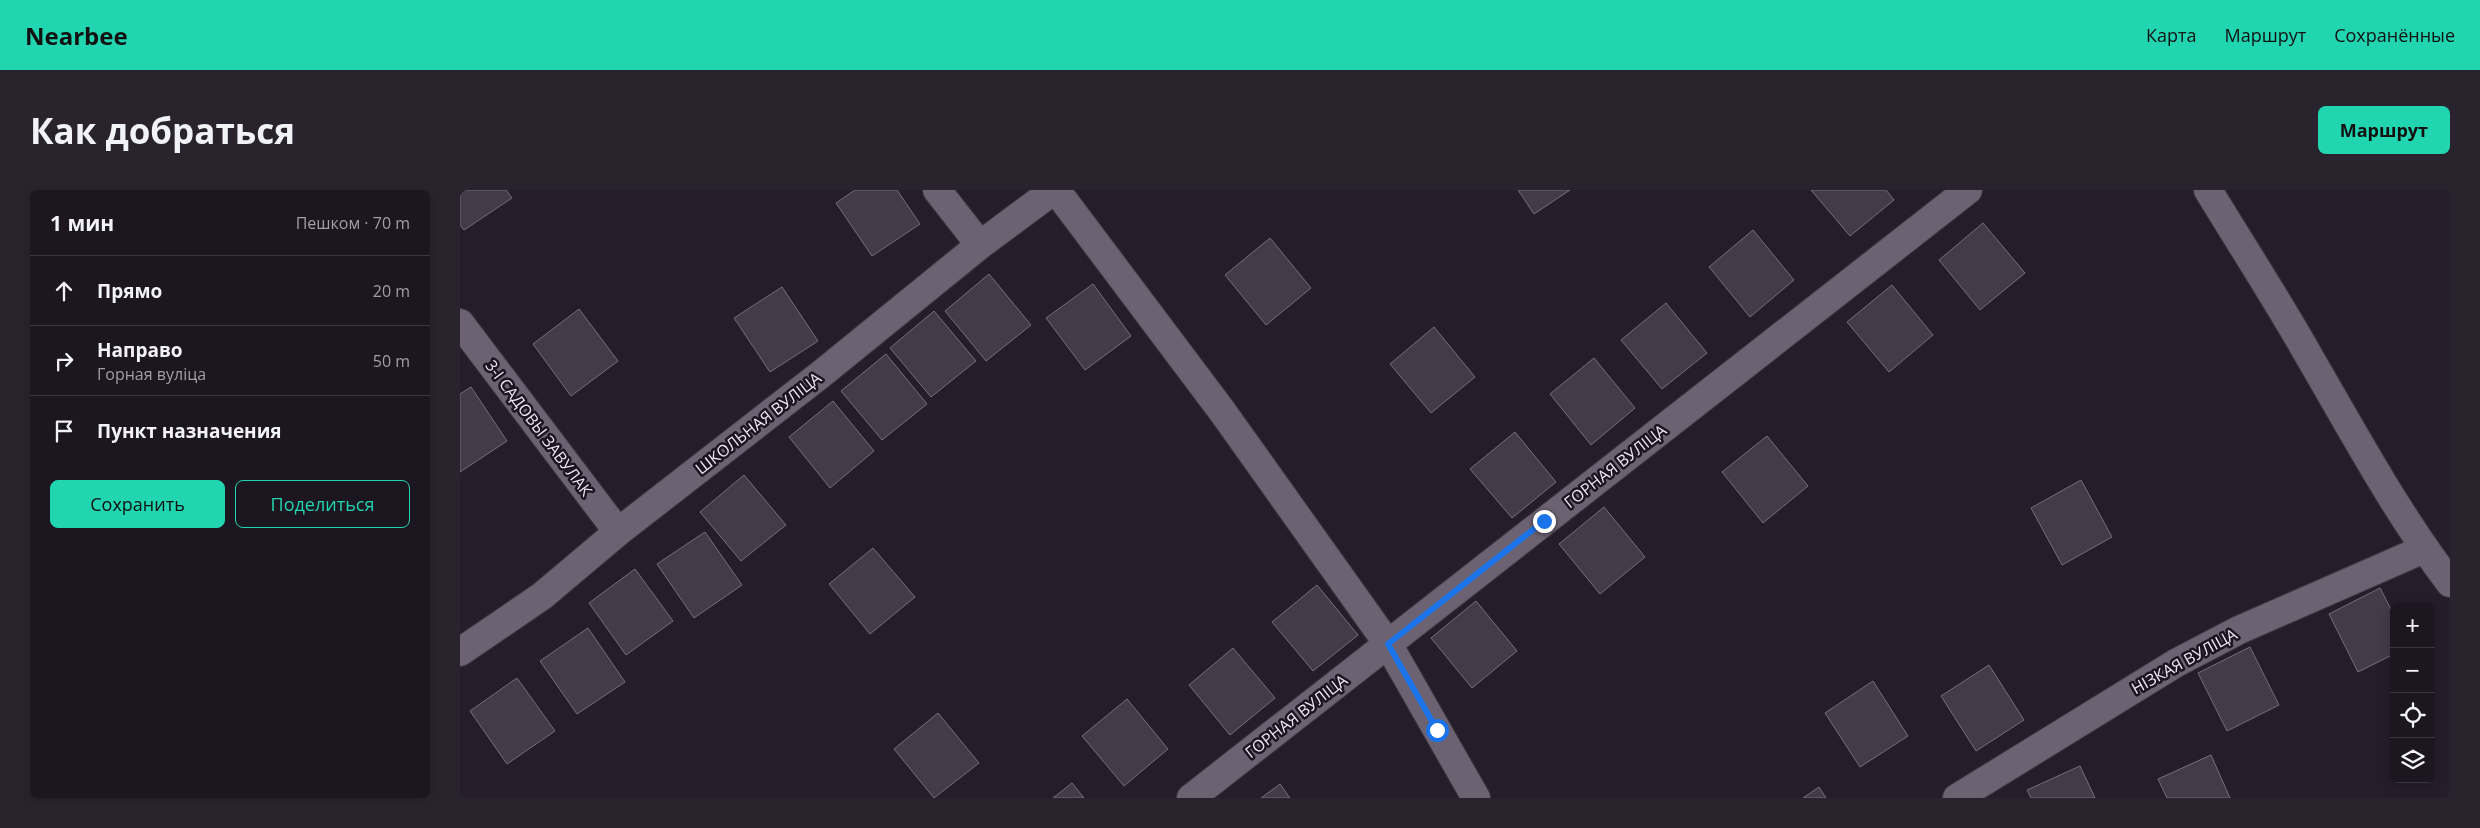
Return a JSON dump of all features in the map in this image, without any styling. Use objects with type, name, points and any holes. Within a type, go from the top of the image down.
[{"type":"street","points":[[938,190],[980,245]]},
{"type":"street","points":[[1055,190],[1222,412],[1388,644],[1476,798]]},
{"type":"street","name":"ШКОЛЬНАЯ ВУЛІЦА","points":[[460,652],[542,596],[618,532],[820,375],[980,245],[1055,190]]},
{"type":"street","name":"ГОРНАЯ ВУЛІЦА","points":[[1191,798],[1968,190]]},
{"type":"street","points":[[2208,190],[2309,356],[2389,496],[2424,549],[2450,583]]},
{"type":"street","name":"3-І САДОВЫ ЗАВУЛАК","points":[[460,323],[618,532]]},
{"type":"street","name":"НІЗКАЯ ВУЛІЦА","points":[[1957,798],[2176,663],[2239,630],[2424,549]]},
{"type":"building","points":[[460,190],[506,190],[512,198],[464,230],[460,225]]},
{"type":"building","points":[[855,190],[897,190],[920,224],[872,256],[836,203]]},
{"type":"building","points":[[1518,190],[1570,190],[1534,214]]},
{"type":"building","points":[[1811,190],[1886,190],[1894,200],[1850,236]]},
{"type":"building","points":[[1983,223],[2025,273],[1980,310],[1939,260]]},
{"type":"building","points":[[1753,230],[1794,280],[1750,317],[1709,267]]},
{"type":"building","points":[[1270,238],[1311,288],[1266,325],[1225,275]]},
{"type":"building","points":[[989,274],[1031,325],[986,361],[945,311]]},
{"type":"building","points":[[1093,284],[1131,336],[1085,370],[1046,318]]},
{"type":"building","points":[[1892,285],[1933,335],[1889,372],[1847,322]]},
{"type":"building","points":[[782,287],[818,341],[770,372],[734,318]]},
{"type":"building","points":[[1666,303],[1707,353],[1662,389],[1621,340]]},
{"type":"building","points":[[579,309],[618,361],[571,396],[533,344]]},
{"type":"building","points":[[934,311],[976,361],[931,397],[890,348]]},
{"type":"building","points":[[1434,327],[1475,377],[1431,413],[1390,364]]},
{"type":"building","points":[[886,354],[927,404],[882,440],[841,391]]},
{"type":"building","points":[[1594,358],[1635,408],[1591,445],[1550,394]]},
{"type":"building","points":[[471,387],[507,441],[460,472],[460,394]]},
{"type":"building","points":[[833,401],[874,451],[830,488],[789,437]]},
{"type":"building","points":[[1515,432],[1556,482],[1512,518],[1470,469]]},
{"type":"building","points":[[1767,436],[1808,486],[1763,523],[1722,472]]},
{"type":"building","points":[[744,475],[786,525],[741,561],[700,512]]},
{"type":"building","points":[[2081,480],[2112,537],[2062,565],[2031,508]]},
{"type":"building","points":[[1604,507],[1645,557],[1600,594],[1559,544]]},
{"type":"building","points":[[705,532],[742,585],[694,618],[657,564]]},
{"type":"building","points":[[873,548],[915,597],[870,634],[829,584]]},
{"type":"building","points":[[635,569],[673,621],[626,655],[589,603]]},
{"type":"building","points":[[1317,585],[1358,635],[1313,671],[1272,622]]},
{"type":"building","points":[[2380,588],[2390,607],[2390,656],[2358,672],[2329,614]]},
{"type":"building","points":[[1476,601],[1517,651],[1472,688],[1431,638]]},
{"type":"building","points":[[588,628],[625,682],[577,714],[540,661]]},
{"type":"building","points":[[2250,647],[2279,705],[2227,731],[2198,673]]},
{"type":"building","points":[[1233,648],[1275,698],[1230,735],[1189,685]]},
{"type":"building","points":[[1989,665],[2024,720],[1976,751],[1941,696]]},
{"type":"building","points":[[517,678],[555,731],[507,764],[470,711]]},
{"type":"building","points":[[1873,681],[1908,736],[1860,767],[1825,713]]},
{"type":"building","points":[[1127,699],[1168,749],[1124,786],[1082,736]]},
{"type":"building","points":[[938,713],[979,763],[934,798],[894,749]]},
{"type":"building","points":[[2211,755],[2230,798],[2167,798],[2158,779]]},
{"type":"building","points":[[2080,766],[2095,798],[2031,798],[2027,790]]},
{"type":"building","points":[[1072,783],[1084,798],[1053,798]]},
{"type":"building","points":[[1280,784],[1290,798],[1261,798]]},
{"type":"building","points":[[1819,787],[1826,798],[1803,798]]},
{"type":"route","points":[[1437,730],[1388,644],[1544,521]]}]
